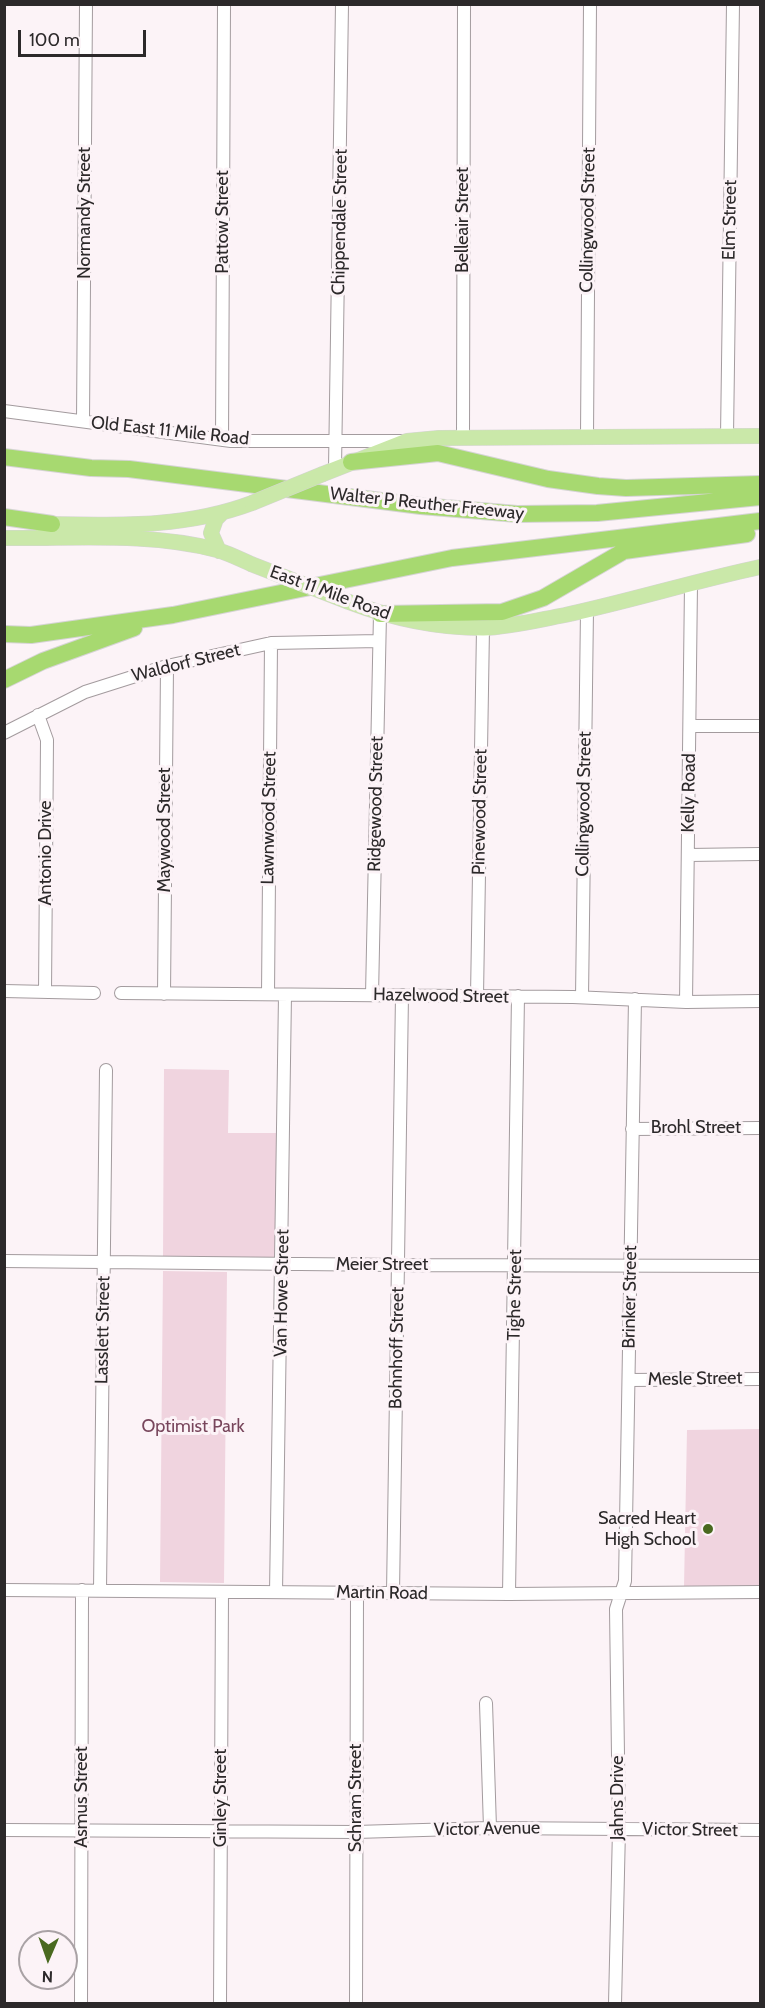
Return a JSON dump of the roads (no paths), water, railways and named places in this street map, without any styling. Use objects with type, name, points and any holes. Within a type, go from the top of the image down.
[{"type":"highway","points":[[4,447],[92,458],[129,469]]},
{"type":"highway","points":[[336,468],[438,453],[548,479],[598,486],[626,488],[760,484]]},
{"type":"highway","points":[[4,457],[91,468],[129,469]]},
{"type":"highway","name":"Walter P Reuther Freeway","points":[[129,469],[421,506],[517,514],[597,513],[760,497]]},
{"type":"highway","points":[[4,517],[52,524]]},
{"type":"highway","name":"Walter P Reuther Freeway","points":[[173,615],[452,558],[760,521]]},
{"type":"highway","points":[[380,614],[502,612],[543,598],[624,551],[760,531]]},
{"type":"highway","points":[[4,634],[31,635],[173,615]]},
{"type":"highway","points":[[4,680],[43,661],[173,615]]},
{"type":"main road","points":[[4,524],[152,525],[222,513],[407,441],[463,436],[760,436]]},
{"type":"main road","points":[[219,551],[211,533],[216,519],[222,513]]},
{"type":"main road","name":"East 11 Mile Road","points":[[4,538],[139,540],[219,551],[380,614],[434,624],[483,628],[525,623],[586,610],[760,567]]},
{"type":"street","name":"Normandy Street","points":[[83,421],[86,4]]},
{"type":"street","name":"Pattow Street","points":[[222,440],[224,4]]},
{"type":"street","name":"Chippendale Street","points":[[336,468],[342,4]]},
{"type":"street","name":"Belleair Street","points":[[463,436],[464,4]]},
{"type":"street","name":"Collingwood Street","points":[[587,436],[590,4]]},
{"type":"street","name":"Elm Street","points":[[727,436],[733,4]]},
{"type":"street","name":"Old East 11 Mile Road","points":[[4,411],[222,440],[407,441]]},
{"type":"street","name":"Kelly Road","points":[[686,1002],[691,584]]},
{"type":"street","name":"Collingwood Street","points":[[582,997],[586,610]]},
{"type":"street","name":"Ridgewood Street","points":[[372,995],[380,614]]},
{"type":"street","name":"Pinewood Street","points":[[477,996],[483,628]]},
{"type":"street","name":"Waldorf Street","points":[[4,733],[102,685],[167,666],[271,643],[379,641]]},
{"type":"street","name":"Lawnwood Street","points":[[268,994],[271,643]]},
{"type":"street","name":"Maywood Street","points":[[164,994],[167,666]]},
{"type":"street","name":"Antonio Drive","points":[[38,715],[47,740],[45,992]]},
{"type":"street","points":[[690,726],[760,726]]},
{"type":"street","points":[[688,855],[760,854]]},
{"type":"street","points":[[4,991],[94,993]]},
{"type":"street","name":"Hazelwood Street","points":[[121,993],[518,996],[686,1002],[760,1001]]},
{"type":"street","name":"Van Howe Street","points":[[276,1592],[285,994]]},
{"type":"street","name":"Bohnhoff Street","points":[[393,1593],[402,995]]},
{"type":"street","name":"Tighe Street","points":[[509,1594],[516,1265],[518,996]]},
{"type":"street","name":"Brinker Street","points":[[621,1594],[626,1581],[635,999]]},
{"type":"street","name":"Lasslett Street","points":[[100,1590],[106,1070]]},
{"type":"street","name":"Brohl Street","points":[[632,1129],[760,1128]]},
{"type":"street","name":"Meier Street","points":[[4,1261],[760,1266]]},
{"type":"street","name":"Mesle Street","points":[[629,1380],[760,1378]]},
{"type":"street","name":"Martin Road","points":[[4,1590],[509,1594],[760,1592]]},
{"type":"street","name":"Asmus Street","points":[[81,2004],[82,1590]]},
{"type":"street","name":"Ginley Street","points":[[220,2004],[222,1592]]},
{"type":"street","name":"Schram Street","points":[[356,2004],[357,1593]]},
{"type":"street","name":"Jahns Drive","points":[[615,2004],[619,1829],[616,1609],[621,1594]]},
{"type":"street","points":[[486,1702],[490,1828]]},
{"type":"street","name":"Victor Avenue","points":[[356,1832],[490,1828],[619,1829]]},
{"type":"street","name":"Victor Street","points":[[619,1829],[760,1830]]},
{"type":"street","points":[[4,1830],[356,1832]]},
{"type":"place","name":"Sacred Heart High School","points":[[708,1529]]},
{"type":"park label","name":"Optimist Park","points":[[193,1427]]}]
